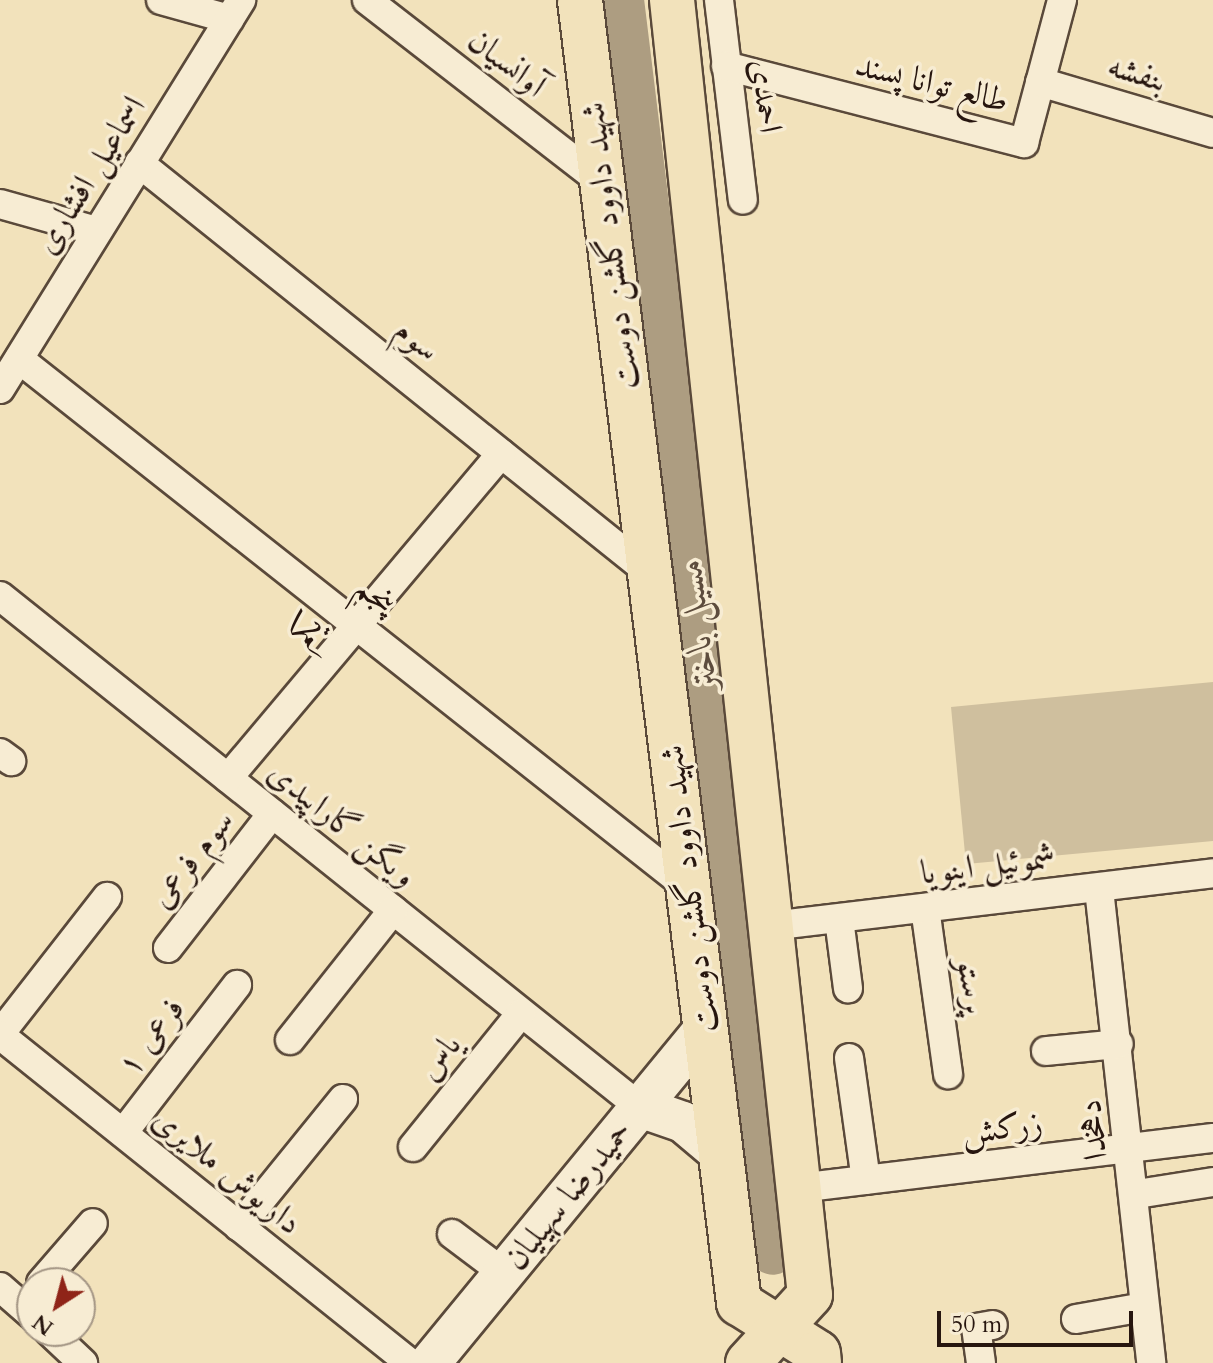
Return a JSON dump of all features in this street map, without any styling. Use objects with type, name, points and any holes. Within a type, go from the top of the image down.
[{"type":"main road","name":"شهید داوود گلشن دوست","points":[[580,0],[739,1303],[818,1353],[819,1363]]},
{"type":"main road","points":[[672,0],[810,1295],[748,1363]]},
{"type":"main road","name":"حمیدرضا سهیلیان","points":[[431,1361],[706,1027]]},
{"type":"main road","points":[[640,1107],[683,1122],[721,1154]]},
{"type":"main road","points":[[736,1272],[764,1284],[807,1266]]},
{"type":"street","points":[[161,0],[235,10]]},
{"type":"street","name":"آوانسیان","points":[[367,0],[602,182]]},
{"type":"street","name":"احمدی","points":[[719,0],[743,200]]},
{"type":"street","name":"طالع توانا پسند","points":[[726,66],[1024,143],[1062,0]]},
{"type":"street","name":"اسماعیل افشاری","points":[[0,388],[235,10]]},
{"type":"street","name":"بنفشه","points":[[1040,82],[1213,133]]},
{"type":"street","name":"سوم","points":[[139,163],[650,573]]},
{"type":"street","points":[[0,204],[97,231]]},
{"type":"street","name":"پنجم","points":[[19,359],[689,888]]},
{"type":"street","name":"یکم","points":[[228,778],[501,454]]},
{"type":"street","name":"ویگن گاراپیدی","points":[[3,606],[228,778],[640,1107]]},
{"type":"street","name":"سوم فرعی","points":[[168,948],[272,814]]},
{"type":"street","name":"شموئیل اینویا","points":[[771,926],[1213,873]]},
{"type":"street","name":"دهخدا","points":[[1099,889],[1137,1194],[1151,1363]]},
{"type":"street","points":[[0,1034],[107,897]]},
{"type":"street","name":"پرستو","points":[[925,908],[948,1074]]},
{"type":"street","points":[[290,1040],[393,910]]},
{"type":"street","points":[[839,919],[848,988]]},
{"type":"street","name":"فرعی ۱","points":[[123,1133],[237,985]]},
{"type":"street","name":"یاس","points":[[413,1147],[521,1013]]},
{"type":"street","name":"داریوش ملایری","points":[[0,1034],[239,1227],[431,1361]]},
{"type":"street","points":[[1046,1051],[1119,1044]]},
{"type":"street","points":[[849,1058],[866,1180]]},
{"type":"street","points":[[239,1227],[343,1099]]},
{"type":"street","name":"زرکش","points":[[799,1188],[1213,1138]]},
{"type":"street","points":[[1137,1194],[1213,1182]]},
{"type":"street","points":[[55,1267],[93,1223]]},
{"type":"street","points":[[452,1234],[504,1273]]},
{"type":"street","points":[[1076,1319],[1144,1307]]},
{"type":"street","points":[[981,1363],[976,1328],[993,1325]]},
{"type":"street","points":[[66,1347],[83,1363]]},
{"type":"shaded area","points":[[1213,682],[1213,841],[966,864],[951,707]]},
{"type":"waterway","name":"مسیل باختر","points":[[620,0],[773,1251]]}]
